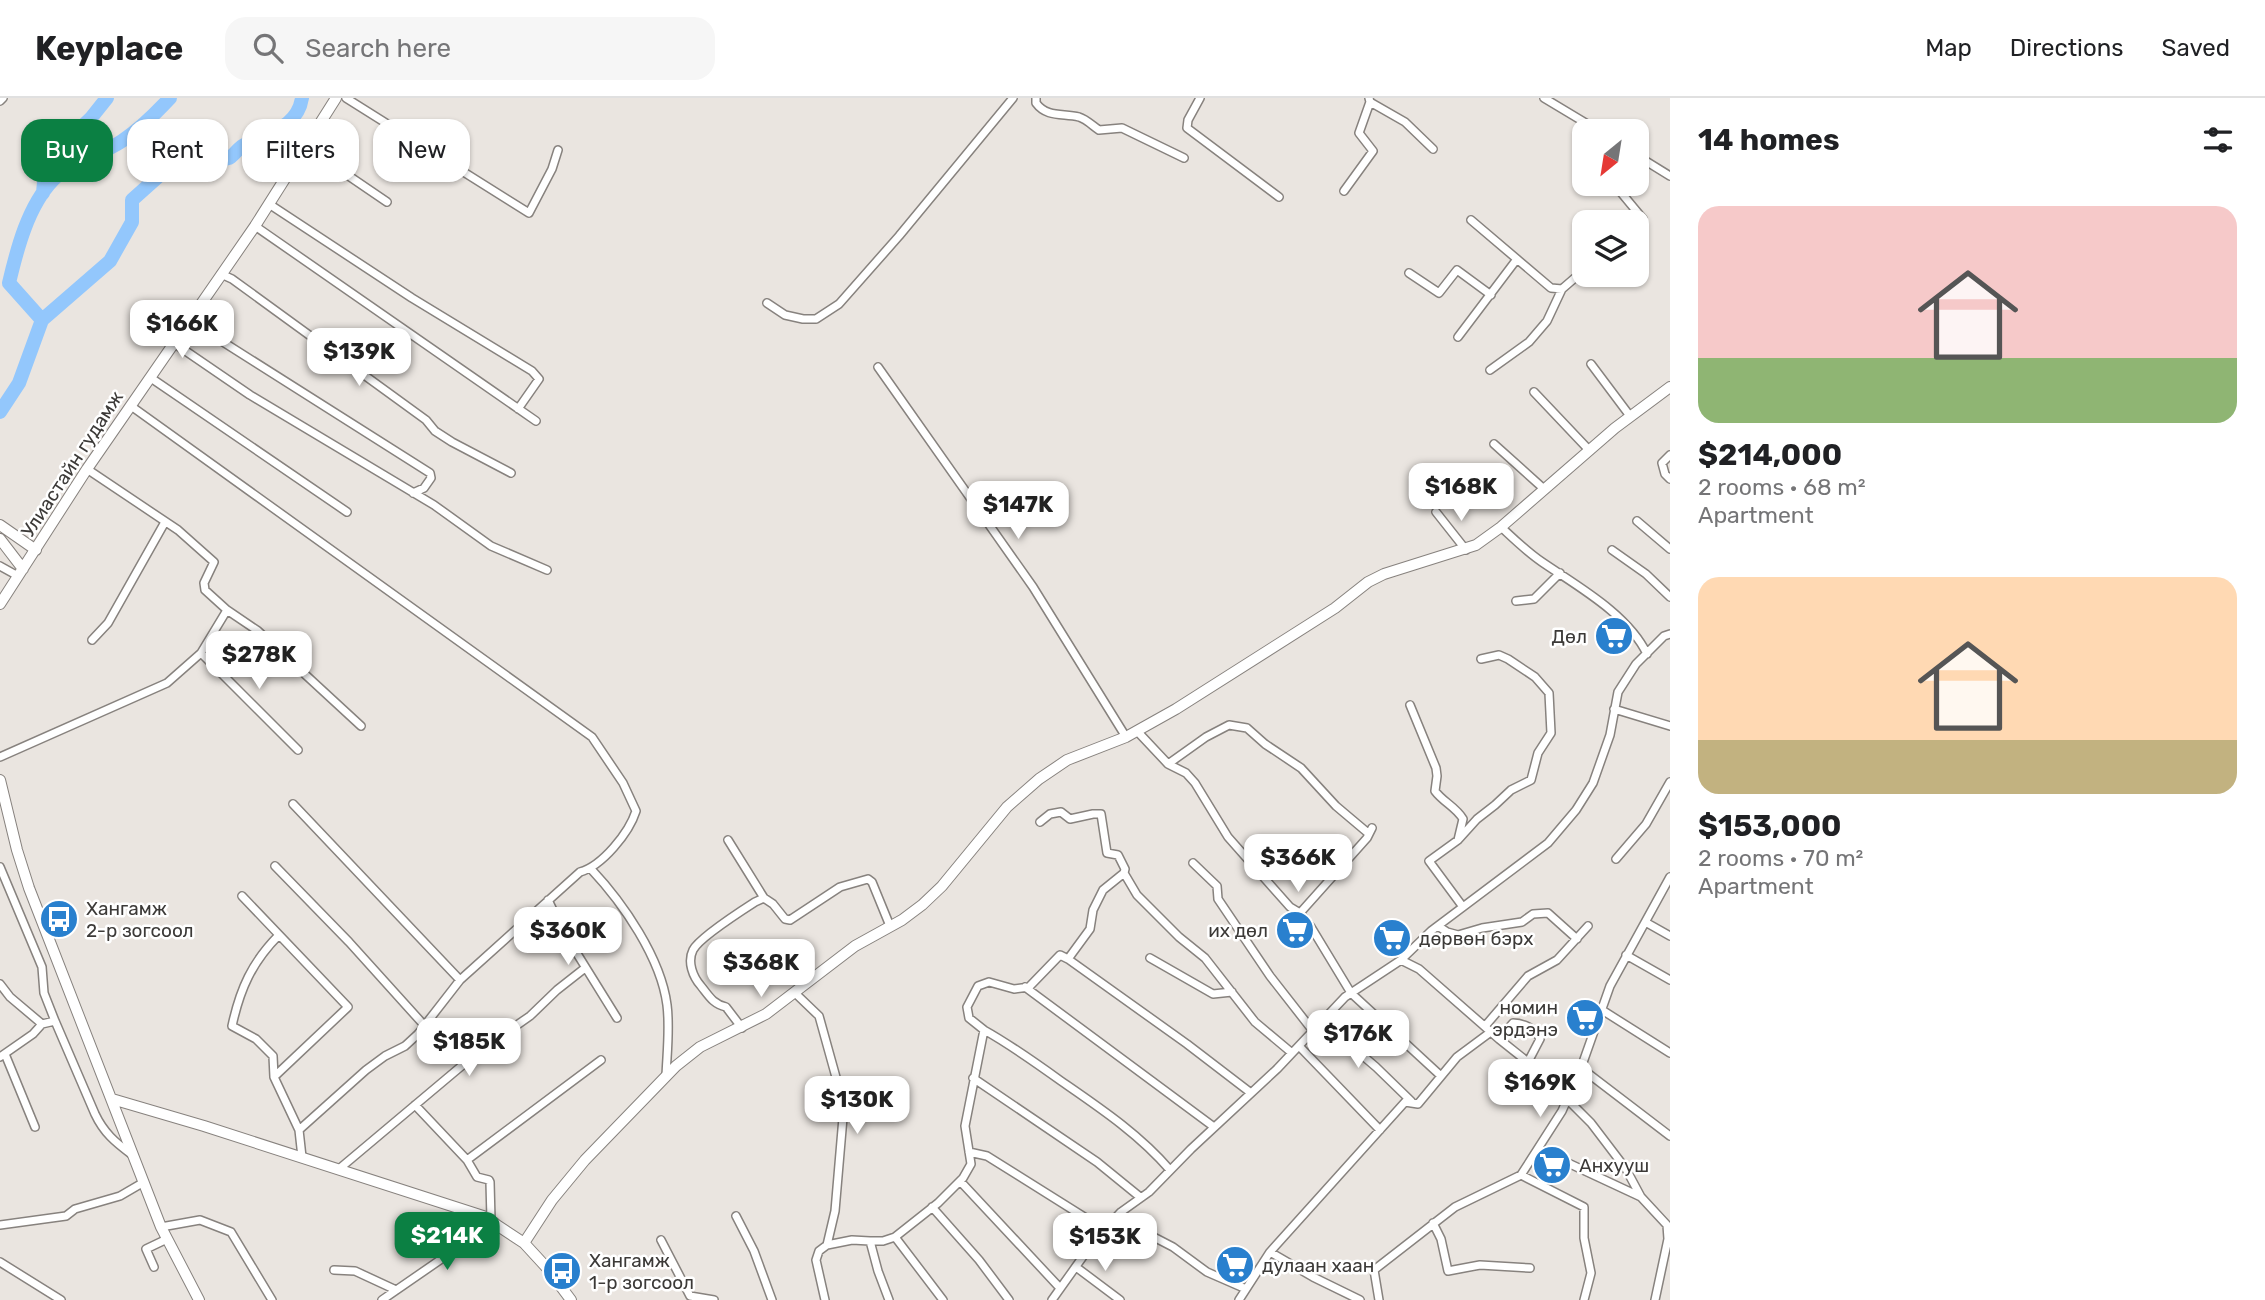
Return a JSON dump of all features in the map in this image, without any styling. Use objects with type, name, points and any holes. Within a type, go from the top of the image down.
[{"type":"street","name":"Улиастайн гудамж","points":[[322,119],[336,98]]},
{"type":"street","points":[[346,98],[529,213],[552,169],[558,150]]},
{"type":"street","points":[[767,303],[785,315],[803,319],[816,319],[839,304],[1013,98]]},
{"type":"street","points":[[1036,98],[1035,103],[1040,110],[1082,118],[1099,131],[1122,128],[1184,158]]},
{"type":"street","points":[[1200,98],[1186,128],[1279,197]]},
{"type":"street","points":[[1544,98],[1576,119]]},
{"type":"street","points":[[1344,191],[1373,151],[1359,132],[1369,100],[1405,122],[1433,149]]},
{"type":"street","points":[[1649,163],[1670,176]]},
{"type":"street","name":"Улиастайн гудамж","points":[[0,604],[87,469],[283,182]]},
{"type":"street","points":[[358,182],[387,202]]},
{"type":"street","points":[[1624,196],[1636,210]]},
{"type":"street","points":[[270,204],[412,299],[532,371],[538,379],[518,409]]},
{"type":"street","points":[[1471,220],[1551,288],[1562,289]]},
{"type":"street","points":[[255,226],[536,421]]},
{"type":"street","points":[[1458,337],[1517,259]]},
{"type":"street","points":[[1409,274],[1439,293],[1457,270],[1490,295]]},
{"type":"street","points":[[221,274],[232,279],[426,420],[435,431],[511,473]]},
{"type":"street","points":[[1490,370],[1529,342],[1548,321],[1562,289],[1572,280]]},
{"type":"street","points":[[190,321],[430,473],[431,478],[424,488],[413,494]]},
{"type":"street","points":[[174,343],[250,395],[328,439],[434,505],[491,546],[547,570]]},
{"type":"street","points":[[1591,364],[1630,416]]},
{"type":"street","points":[[878,367],[1033,587],[1126,737]]},
{"type":"street","points":[[151,377],[347,512]]},
{"type":"street","points":[[524,1242],[552,1200],[585,1160],[666,1076],[699,1047],[766,1014],[855,946],[913,912],[932,896],[1007,807],[1031,785],[1067,760],[1126,737],[1175,709],[1335,608],[1368,582],[1466,550],[1484,541],[1588,450],[1670,387]]},
{"type":"street","points":[[1534,391],[1588,450]]},
{"type":"street","points":[[131,406],[592,737],[622,783],[636,811],[610,853],[590,869],[580,872],[460,980],[423,1024],[418,1034],[405,1046],[366,1070],[299,1130]]},
{"type":"street","points":[[1494,444],[1544,489]]},
{"type":"street","points":[[1670,455],[1662,463],[1665,474],[1670,479]]},
{"type":"street","points":[[87,469],[166,522],[214,562],[204,583],[205,590],[226,610],[258,631],[361,726]]},
{"type":"street","points":[[1436,512],[1466,550]]},
{"type":"street","points":[[1637,521],[1670,549]]},
{"type":"street","points":[[92,640],[108,623],[166,522]]},
{"type":"street","points":[[1,525],[36,550]]},
{"type":"street","points":[[1501,527],[1541,562],[1560,573],[1615,615],[1647,654]]},
{"type":"street","points":[[0,539],[20,573]]},
{"type":"street","points":[[1612,550],[1646,574],[1670,597]]},
{"type":"street","points":[[0,566],[20,573]]},
{"type":"street","points":[[1516,601],[1534,599],[1560,573]]},
{"type":"street","points":[[0,757],[167,683],[201,653],[226,610]]},
{"type":"street","points":[[1052,1300],[1104,1230],[1149,1192],[1351,993],[1401,960],[1438,926],[1548,843],[1576,810],[1597,771],[1611,735],[1618,692],[1636,664],[1664,636],[1670,634]]},
{"type":"street","points":[[201,653],[298,750]]},
{"type":"street","points":[[1463,907],[1429,861],[1458,840],[1476,819],[1511,790],[1531,780],[1538,753],[1551,733],[1551,699],[1543,685],[1499,655],[1482,659]]},
{"type":"street","points":[[1410,705],[1436,768],[1435,791],[1440,799],[1459,811],[1463,819],[1458,840]]},
{"type":"street","points":[[1614,709],[1670,726]]},
{"type":"street","points":[[1168,764],[1206,737],[1229,725],[1247,728],[1265,744],[1301,768],[1336,806],[1370,830],[1367,838],[1300,913]]},
{"type":"street","points":[[1137,731],[1168,764],[1186,773],[1195,783],[1228,837],[1290,907],[1300,913],[1311,926],[1351,993],[1441,1076]]},
{"type":"street","points":[[0,780],[29,888],[161,1227],[198,1300]]},
{"type":"street","points":[[1616,859],[1647,824],[1670,782]]},
{"type":"street","points":[[293,804],[460,980]]},
{"type":"street","points":[[1040,822],[1050,814],[1061,812],[1070,819],[1101,814],[1107,853],[1118,855],[1124,873],[1137,895],[1179,937],[1205,958],[1255,1022],[1292,1053]]},
{"type":"street","points":[[728,840],[764,898],[773,904],[785,919],[790,920],[834,890],[868,879],[872,882],[890,926]]},
{"type":"street","points":[[1193,863],[1217,886],[1218,899],[1270,976],[1313,1031]]},
{"type":"street","points":[[275,866],[423,1024]]},
{"type":"street","points":[[0,867],[43,967],[44,993],[101,1127],[112,1140],[134,1155]]},
{"type":"street","points":[[590,869],[640,935],[656,964],[667,1001],[666,1076]]},
{"type":"street","points":[[1068,959],[1090,929],[1093,910],[1103,890],[1124,873]]},
{"type":"street","points":[[1379,1300],[1374,1270],[1455,1207],[1521,1175],[1562,1111],[1581,1068],[1610,986],[1670,877]]},
{"type":"street","points":[[242,896],[348,1007],[274,1077]]},
{"type":"street","points":[[742,1028],[726,1007],[716,1005],[694,978],[691,951],[699,942],[764,898]]},
{"type":"street","points":[[548,900],[585,968],[617,1018]]},
{"type":"street","points":[[1438,926],[1458,935],[1482,928],[1514,924],[1533,914],[1548,913],[1577,939]]},
{"type":"street","points":[[1647,923],[1670,936]]},
{"type":"street","points":[[1486,1025],[1528,976],[1557,960],[1588,926]]},
{"type":"street","points":[[279,935],[260,954],[249,974],[232,1026],[256,1039],[273,1056],[274,1077],[299,1130],[302,1157]]},
{"type":"street","points":[[1170,1170],[1151,1147],[1105,1111],[969,1018],[967,1007],[978,986],[989,982],[1014,989],[1028,987],[1060,955],[1187,1044],[1251,1093]]},
{"type":"street","points":[[1626,955],[1670,979]]},
{"type":"street","points":[[1150,958],[1213,994],[1232,992]]},
{"type":"street","points":[[1401,960],[1419,968],[1567,1099],[1591,1123],[1626,1169],[1641,1197],[1668,1225],[1668,1239],[1655,1300]]},
{"type":"street","points":[[339,1170],[477,1053],[530,1016],[585,968]]},
{"type":"street","points":[[0,984],[10,998],[42,1024]]},
{"type":"street","points":[[1024,987],[1214,1127]]},
{"type":"street","points":[[795,993],[819,1016],[844,1106],[839,1190],[827,1245]]},
{"type":"street","points":[[1602,1010],[1670,1053]]},
{"type":"street","points":[[35,1127],[2,1056],[33,1034],[42,1024],[55,1021]]},
{"type":"street","points":[[1322,1021],[1411,1101],[1418,1104],[1457,1057],[1492,1031]]},
{"type":"street","points":[[1499,1039],[1513,1023],[1538,1034],[1540,1039],[1528,1062]]},
{"type":"street","points":[[825,1300],[816,1260],[819,1251],[827,1245],[852,1240],[883,1241],[895,1237],[960,1181],[971,1164],[965,1129],[984,1030]]},
{"type":"street","points":[[1299,1046],[1380,1130]]},
{"type":"street","points":[[467,1160],[601,1060]]},
{"type":"street","points":[[1581,1068],[1670,1136]]},
{"type":"street","points":[[973,1078],[1097,1162],[1140,1197]]},
{"type":"street","points":[[113,1099],[461,1208],[493,1221],[524,1242],[571,1300]]},
{"type":"street","points":[[1240,1299],[1270,1252],[1405,1102],[1411,1101]]},
{"type":"street","points":[[415,1105],[467,1160],[477,1177],[489,1180],[493,1221]]},
{"type":"street","points":[[1538,1149],[1641,1197]]},
{"type":"street","points":[[969,1152],[987,1156],[1104,1230]]},
{"type":"street","points":[[1521,1175],[1584,1207],[1584,1238],[1591,1273],[1584,1300]]},
{"type":"street","points":[[960,1181],[1060,1288]]},
{"type":"street","points":[[0,1226],[66,1216],[75,1209],[120,1196],[144,1182]]},
{"type":"street","points":[[932,1207],[979,1260],[1009,1300]]},
{"type":"street","points":[[736,1216],[754,1251],[772,1300]]},
{"type":"street","points":[[1117,1218],[1173,1247],[1207,1272],[1246,1290]]},
{"type":"street","points":[[161,1227],[200,1220],[231,1232],[272,1300]]},
{"type":"street","points":[[382,1300],[493,1221]]},
{"type":"street","points":[[1433,1223],[1441,1240],[1448,1271],[1480,1265],[1530,1268]]},
{"type":"street","points":[[895,1237],[943,1300]]},
{"type":"street","points":[[154,1267],[146,1249],[167,1240]]},
{"type":"street","points":[[661,1240],[690,1296],[714,1300]]},
{"type":"street","points":[[870,1241],[889,1300]]},
{"type":"street","points":[[1270,1252],[1360,1300]]},
{"type":"street","points":[[0,1262],[61,1300]]},
{"type":"street","points":[[1076,1268],[1121,1300]]},
{"type":"street","points":[[334,1270],[355,1271],[396,1290]]},
{"type":"waterway","points":[[43,193],[46,161],[91,118],[107,98]]},
{"type":"waterway","points":[[42,320],[9,283],[20,242],[37,202],[44,190],[61,173],[122,141],[148,121],[170,98]]},
{"type":"waterway","points":[[0,412],[19,383],[42,320],[110,261],[132,222],[132,200],[179,158],[198,151],[217,159],[229,158],[241,147],[279,129],[294,117],[302,98]]},
{"type":"place","name":"Дөл","points":[[1614,636]]},
{"type":"place","name":"Хангамж 2-р зогсоол","points":[[59,919]]},
{"type":"place","name":"их дөл","points":[[1295,930]]},
{"type":"place","name":"дөрвөн бэрх","points":[[1392,938]]},
{"type":"place","name":"номин эрдэнэ","points":[[1585,1018]]},
{"type":"place","name":"Анхууш","points":[[1552,1165]]},
{"type":"place","name":"дулаан хаан","points":[[1235,1265]]},
{"type":"place","name":"Хангамж 1-р зогсоол","points":[[562,1271]]}]
